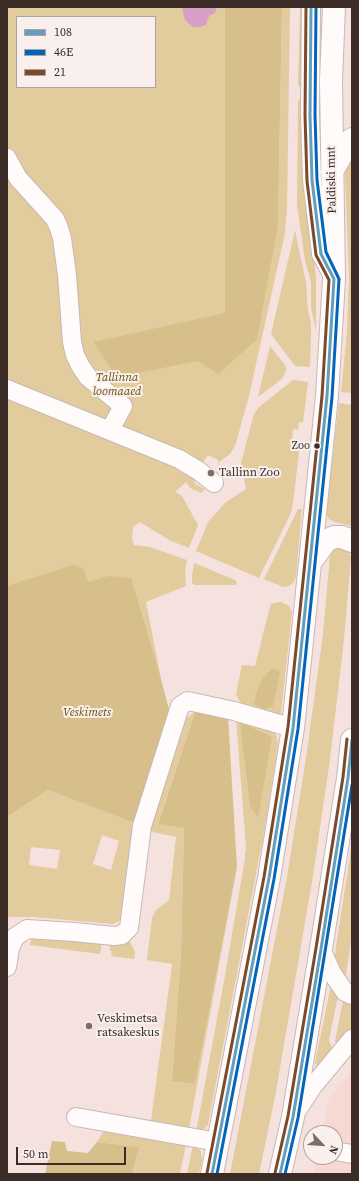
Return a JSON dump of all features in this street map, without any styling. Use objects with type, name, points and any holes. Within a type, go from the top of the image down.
[{"type":"main road","name":"Paldiski mnt","points":[[323,7],[331,80]]},
{"type":"main road","name":"Paldiski mnt","points":[[212,1174],[269,878],[292,728],[310,563],[327,396],[334,279],[331,80],[334,7]]},
{"type":"main road","points":[[332,172],[352,139]]},
{"type":"main road","points":[[310,563],[326,541],[334,537],[342,537],[352,541]]},
{"type":"main road","points":[[280,1174],[293,1117],[350,778],[352,740]]},
{"type":"street","name":"Paldiski mnt","points":[[311,7],[310,115],[312,180],[321,254],[334,279]]},
{"type":"street","points":[[7,158],[18,178],[55,219],[59,228],[62,238],[67,275],[72,342],[75,354],[81,368],[88,377],[123,406],[110,430]]},
{"type":"street","points":[[7,389],[179,459],[199,471],[214,483]]},
{"type":"street","points":[[7,968],[10,948],[15,937],[27,930],[74,932],[114,936],[122,935],[129,928],[142,826],[180,706],[188,701],[234,711],[292,728]]},
{"type":"street","points":[[321,949],[332,973],[345,992],[352,995]]},
{"type":"street","points":[[293,1117],[313,1086],[352,1039]]},
{"type":"street","points":[[76,1118],[218,1142]]},
{"type":"shaded area","points":[[182,7],[217,7],[215,13],[209,16],[206,25],[193,27],[185,20]]},
{"type":"shaded area","points":[[352,1070],[352,1174],[313,1174],[315,1165],[343,1165],[343,1125],[324,1125],[329,1098]]},
{"type":"green space","name":"Tallinna loomaaed","points":[[7,7],[225,7],[225,313],[278,225],[282,7],[290,7],[287,210],[285,233],[249,396],[235,446],[230,454],[218,463],[218,460],[208,455],[206,457],[199,471],[194,476],[195,484],[205,489],[201,493],[190,488],[186,482],[175,492],[182,496],[198,525],[189,548],[171,541],[140,522],[133,527],[132,538],[134,545],[150,547],[187,560],[185,573],[186,586],[146,602],[161,679],[7,795]]},
{"type":"green space","points":[[225,7],[282,7],[278,225],[257,339],[218,374],[198,361],[116,377],[94,342],[225,313]]},
{"type":"green space","points":[[300,7],[305,7],[303,89],[301,89],[298,84]]},
{"type":"green space","points":[[304,98],[316,280],[316,330],[311,308],[311,282],[305,261],[297,205],[298,101]]},
{"type":"green space","points":[[352,157],[352,393],[341,392],[347,332],[349,276],[345,174]]},
{"type":"green space","points":[[295,230],[306,282],[308,310],[311,323],[310,367],[295,366],[271,334]]},
{"type":"green space","points":[[270,346],[285,365],[286,370],[282,379],[258,397]]},
{"type":"green space","points":[[293,380],[308,382],[303,423],[299,422],[298,430],[293,429],[292,443],[300,444],[293,503],[291,513],[259,578],[196,551],[208,522],[226,502],[246,489],[241,463],[254,414],[259,407]]},
{"type":"green space","points":[[339,403],[352,405],[352,526],[329,519],[326,513]]},
{"type":"green space","points":[[298,509],[302,509],[296,577],[293,583],[289,586],[283,587],[264,579]]},
{"type":"green space","points":[[341,547],[349,551],[351,558],[344,640],[330,759],[313,876],[275,1097],[259,1174],[230,1174],[287,877],[306,758],[323,634],[330,555],[334,550]]},
{"type":"green space","points":[[194,563],[235,580],[237,583],[236,585],[195,585],[192,583]]},
{"type":"green space","name":"Veskimets","points":[[73,565],[83,568],[88,582],[109,576],[131,578],[171,717],[137,824],[48,790],[7,817],[7,586]]},
{"type":"green space","points":[[278,602],[289,606],[292,612],[281,713],[278,717],[242,706],[236,694],[242,665],[255,666],[271,604]]},
{"type":"green space","points":[[272,668],[280,672],[273,706],[265,709],[254,705],[257,691],[263,678]]},
{"type":"green space","points":[[195,712],[158,823],[184,828],[181,953],[172,1081],[195,1084],[237,867],[189,1129],[151,1121],[172,964],[147,960],[152,918],[156,910],[169,900],[176,837],[148,831],[183,720]]},
{"type":"green space","points":[[195,712],[228,717],[237,867],[195,1084],[172,1081],[181,953],[184,828],[158,824]]},
{"type":"green space","points":[[236,718],[275,732],[278,744],[265,827],[208,1125],[202,1131],[196,1132],[224,981],[246,848]]},
{"type":"green space","points":[[240,722],[272,737],[258,817],[250,806]]},
{"type":"green space","points":[[48,790],[137,824],[123,915],[119,921],[113,924],[33,917],[7,917],[7,817]],"holes":[[[102,835],[119,841],[111,870],[93,864]],[[31,847],[60,850],[57,869],[29,865]]]},
{"type":"green space","points":[[352,843],[352,934],[345,983],[334,960]]},
{"type":"green space","points":[[32,935],[102,943],[100,954],[30,945]]},
{"type":"green space","points":[[121,940],[130,942],[135,952],[134,959],[111,956],[112,951],[110,951],[110,944]]},
{"type":"green space","points":[[331,985],[338,996],[329,1040],[334,1053],[319,1069],[315,1063]]},
{"type":"green space","points":[[343,1001],[352,1005],[352,1030],[339,1048],[335,1041]]},
{"type":"green space","points":[[103,1132],[149,1135],[186,1144],[180,1174],[132,1174],[139,1147],[97,1142]]},
{"type":"green space","points":[[52,1141],[65,1142],[67,1151],[88,1153],[97,1142],[139,1147],[132,1174],[45,1174]]},
{"type":"green space","points":[[193,1145],[201,1151],[202,1161],[199,1174],[187,1174]]},
{"type":"transit line","name":"21","points":[[207,1173],[264,877],[288,727],[322,396],[329,280],[316,255],[307,181],[305,115],[306,7]]},
{"type":"transit line","name":"108","points":[[212,1174],[269,878],[293,728],[327,396],[334,279],[321,254],[312,180],[310,115],[311,7]]},
{"type":"transit line","name":"46E","points":[[217,1174],[274,879],[298,729],[332,397],[339,279],[326,252],[317,180],[315,115],[316,7]]},
{"type":"transit line","name":"21","points":[[275,1173],[288,1116],[316,948],[343,777],[347,739]]},
{"type":"transit line","name":"108","points":[[280,1174],[293,1117],[321,949],[348,778],[352,740]]},
{"type":"transit line","name":"46E","points":[[285,1174],[298,1118],[352,785]]},
{"type":"place","name":"Zoo","points":[[317,446]]},
{"type":"place","name":"Tallinn Zoo","points":[[211,473]]},
{"type":"place","name":"Veskimetsa ratsakeskus","points":[[89,1026]]}]
